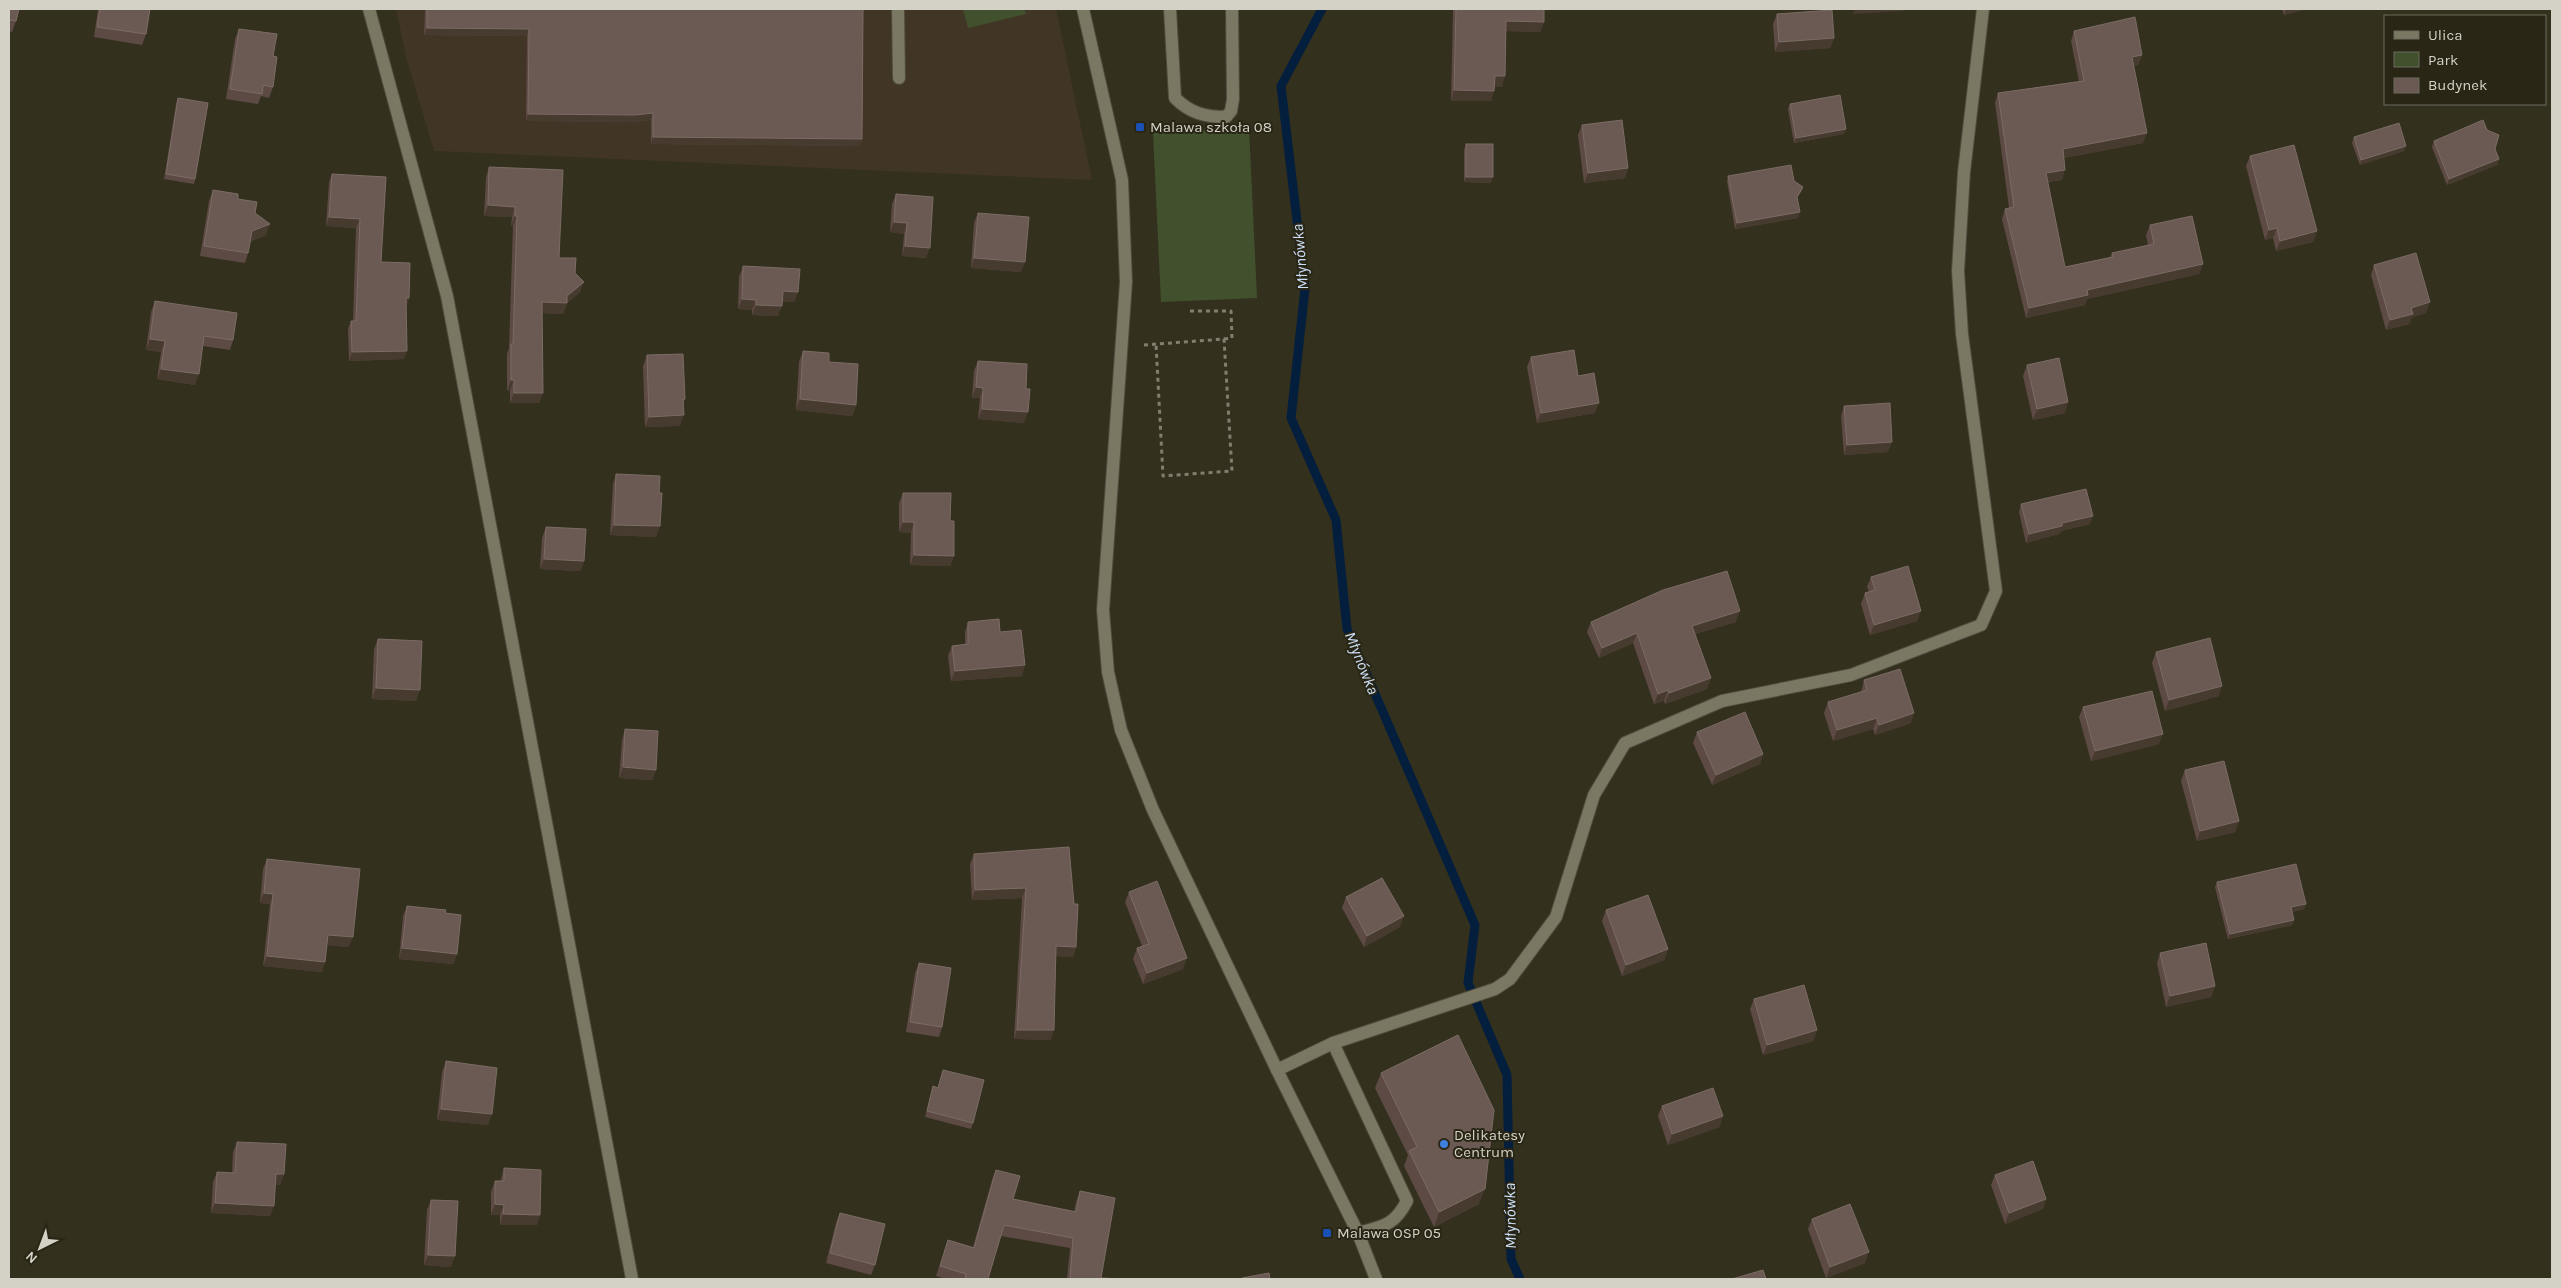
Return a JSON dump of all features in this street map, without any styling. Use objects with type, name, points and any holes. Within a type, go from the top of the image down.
[{"type":"street","points":[[369,9],[447,296],[632,1279]]},
{"type":"street","points":[[898,9],[899,78]]},
{"type":"street","points":[[1083,9],[1122,180],[1126,282],[1103,610],[1108,672],[1121,730],[1153,810],[1277,1070],[1358,1233],[1376,1279]]},
{"type":"street","points":[[1170,9],[1175,98],[1187,109],[1209,117],[1226,117],[1231,111],[1233,99],[1232,9]]},
{"type":"street","points":[[1277,1070],[1333,1043],[1496,989],[1510,979],[1556,917],[1594,795],[1625,743],[1722,700],[1851,675],[1981,626],[1996,591],[1962,334],[1958,271],[1964,172],[1983,9]]},
{"type":"street","points":[[1333,1043],[1408,1201],[1402,1212],[1390,1224],[1358,1233]]},
{"type":"path","points":[[1123,346],[1232,338],[1232,311],[1190,311]]},
{"type":"path","points":[[1156,344],[1163,476],[1232,471],[1224,339]]},
{"type":"shaded area","points":[[396,9],[1056,9],[1092,180],[434,151],[406,57]]},
{"type":"green space","points":[[963,9],[1024,9],[1026,14],[968,28]]},
{"type":"green space","points":[[1249,128],[1257,298],[1161,302],[1153,133]]},
{"type":"building","points":[[9,9],[19,9],[16,21],[9,20]]},
{"type":"building","points":[[100,9],[150,9],[146,34],[97,27]]},
{"type":"building","points":[[427,9],[863,9],[862,139],[653,137],[653,113],[635,115],[528,114],[529,29],[427,28]]},
{"type":"building","points":[[1456,9],[1544,9],[1544,22],[1506,21],[1505,76],[1495,76],[1494,91],[1454,90]]},
{"type":"building","points":[[1832,10],[1834,38],[1779,42],[1777,14]]},
{"type":"building","points":[[2135,17],[2142,55],[2132,57],[2147,133],[2063,149],[2065,170],[2046,173],[2065,267],[2113,257],[2112,253],[2154,244],[2150,225],[2192,216],[2203,264],[2087,290],[2088,295],[2029,308],[2005,209],[2014,207],[1998,93],[2084,81],[2074,31]]},
{"type":"building","points":[[239,29],[277,34],[273,56],[277,57],[273,87],[263,85],[262,94],[230,89]]},
{"type":"building","points":[[1840,95],[1846,129],[1796,138],[1790,104]]},
{"type":"building","points":[[178,98],[208,103],[195,179],[166,174]]},
{"type":"building","points":[[1622,120],[1628,168],[1588,173],[1582,125]]},
{"type":"building","points":[[2483,120],[2487,130],[2499,135],[2495,149],[2499,159],[2449,179],[2434,141]]},
{"type":"building","points":[[2399,123],[2406,146],[2361,160],[2354,137]]},
{"type":"building","points":[[1466,144],[1493,144],[1493,177],[1466,177]]},
{"type":"building","points":[[2294,145],[2317,231],[2280,241],[2277,228],[2269,230],[2250,156]]},
{"type":"building","points":[[1791,165],[1794,181],[1803,187],[1797,197],[1800,212],[1737,223],[1728,176]]},
{"type":"building","points":[[489,167],[563,170],[559,258],[576,258],[575,273],[584,282],[567,296],[567,303],[542,302],[543,393],[514,393],[514,380],[511,380],[511,344],[513,344],[517,216],[515,216],[515,207],[488,205]]},
{"type":"building","points":[[332,174],[386,177],[381,262],[410,263],[409,298],[406,298],[407,351],[352,352],[351,321],[356,321],[360,219],[329,217]]},
{"type":"building","points":[[213,190],[238,194],[238,199],[257,202],[255,213],[270,224],[252,231],[248,253],[204,246]]},
{"type":"building","points":[[896,194],[933,197],[930,248],[905,246],[907,223],[894,222]]},
{"type":"building","points":[[978,213],[1029,217],[1025,262],[974,258]]},
{"type":"building","points":[[2416,253],[2430,302],[2411,308],[2413,314],[2390,320],[2374,265]]},
{"type":"building","points":[[743,266],[800,269],[798,292],[783,291],[782,306],[756,305],[756,300],[742,299]]},
{"type":"building","points":[[155,301],[237,313],[233,340],[204,336],[199,374],[161,369],[165,341],[150,339]]},
{"type":"building","points":[[1574,350],[1578,376],[1594,373],[1599,403],[1541,413],[1531,357]]},
{"type":"building","points":[[803,351],[829,353],[829,362],[858,364],[856,405],[800,399]]},
{"type":"building","points":[[683,354],[684,415],[649,417],[647,355]]},
{"type":"building","points":[[2059,358],[2068,402],[2037,409],[2027,365]]},
{"type":"building","points":[[978,361],[1027,364],[1026,389],[1030,389],[1028,412],[982,409],[983,388],[976,387]]},
{"type":"building","points":[[1890,403],[1892,442],[1847,445],[1844,406]]},
{"type":"building","points":[[616,474],[660,476],[659,493],[662,493],[660,526],[614,525]]},
{"type":"building","points":[[2086,489],[2093,516],[2062,523],[2062,526],[2029,534],[2021,504]]},
{"type":"building","points":[[903,493],[951,493],[950,521],[954,521],[954,556],[914,555],[914,522],[903,522]]},
{"type":"building","points":[[546,527],[586,529],[584,561],[544,559]]},
{"type":"building","points":[[1908,566],[1921,611],[1874,625],[1865,593],[1875,590],[1871,577]]},
{"type":"building","points":[[1727,571],[1740,611],[1692,626],[1711,678],[1669,693],[1668,690],[1658,694],[1637,633],[1602,648],[1591,622],[1663,590]]},
{"type":"building","points":[[999,619],[1000,632],[1021,630],[1025,665],[955,671],[952,646],[968,644],[968,622]]},
{"type":"building","points":[[2210,638],[2222,686],[2169,700],[2156,652]]},
{"type":"building","points":[[378,639],[422,641],[420,690],[376,688]]},
{"type":"building","points":[[1900,669],[1914,713],[1879,725],[1877,718],[1837,730],[1828,702],[1867,690],[1864,680]]},
{"type":"building","points":[[2152,691],[2163,734],[2095,751],[2083,707]]},
{"type":"building","points":[[1745,712],[1763,754],[1716,775],[1697,732]]},
{"type":"building","points":[[625,729],[658,731],[656,770],[623,767]]},
{"type":"building","points":[[2224,761],[2239,821],[2200,831],[2185,770]]},
{"type":"building","points":[[1069,847],[1074,904],[1078,904],[1076,947],[1056,946],[1054,1030],[1017,1030],[1026,888],[975,890],[974,854]]},
{"type":"building","points":[[267,859],[360,869],[353,937],[328,935],[325,962],[267,956],[273,894],[264,893]]},
{"type":"building","points":[[2296,864],[2306,904],[2291,907],[2294,920],[2230,934],[2217,882]]},
{"type":"building","points":[[1382,878],[1404,916],[1367,936],[1346,897]]},
{"type":"building","points":[[1157,881],[1187,958],[1147,973],[1137,948],[1149,944],[1129,892]]},
{"type":"building","points":[[1648,895],[1668,949],[1626,965],[1606,910]]},
{"type":"building","points":[[407,906],[446,910],[445,913],[461,915],[457,954],[402,948]]},
{"type":"building","points":[[2206,943],[2215,986],[2170,996],[2160,953]]},
{"type":"building","points":[[919,963],[951,968],[942,1027],[910,1022]]},
{"type":"building","points":[[1804,985],[1817,1030],[1767,1045],[1754,999]]},
{"type":"building","name":"Delikatesy Centrum","points":[[1458,1035],[1494,1110],[1485,1189],[1439,1212],[1409,1151],[1417,1147],[1381,1073]]},
{"type":"building","points":[[446,1061],[497,1068],[492,1114],[441,1109]]},
{"type":"building","points":[[943,1070],[984,1080],[973,1123],[927,1111],[933,1086],[938,1088]]},
{"type":"building","points":[[1713,1088],[1723,1116],[1672,1134],[1662,1106]]},
{"type":"building","points":[[237,1142],[286,1144],[284,1174],[276,1174],[274,1206],[215,1203],[217,1172],[235,1173]]},
{"type":"building","points":[[2033,1161],[2046,1199],[2009,1213],[1995,1175]]},
{"type":"building","points":[[504,1168],[541,1170],[540,1215],[503,1214],[504,1205],[495,1204],[495,1181],[504,1181]]},
{"type":"building","points":[[996,1170],[1020,1176],[1013,1199],[1076,1212],[1080,1191],[1115,1198],[1101,1278],[1122,1279],[1070,1279],[1073,1238],[1004,1225],[988,1279],[965,1279],[966,1274],[940,1266],[948,1240],[974,1248]]},
{"type":"building","points":[[431,1200],[458,1201],[455,1256],[428,1255]]},
{"type":"building","points":[[1850,1204],[1869,1252],[1830,1267],[1812,1219]]},
{"type":"building","points":[[840,1213],[885,1224],[875,1265],[830,1253]]},
{"type":"building","points":[[1763,1270],[1766,1279],[1732,1279]]},
{"type":"building","points":[[1269,1273],[1270,1279],[1242,1279],[1242,1278]]},
{"type":"waterway","name":"Młynówka","points":[[1322,9],[1281,86],[1305,288],[1291,418],[1336,520],[1347,629],[1475,925],[1468,983],[1507,1075],[1511,1259],[1520,1279]]},
{"type":"place","name":"Malawa szkoła 08","points":[[1140,127]]},
{"type":"place","name":"Delikatesy Centrum","points":[[1444,1144]]},
{"type":"place","name":"Malawa OSP 05","points":[[1327,1233]]}]
